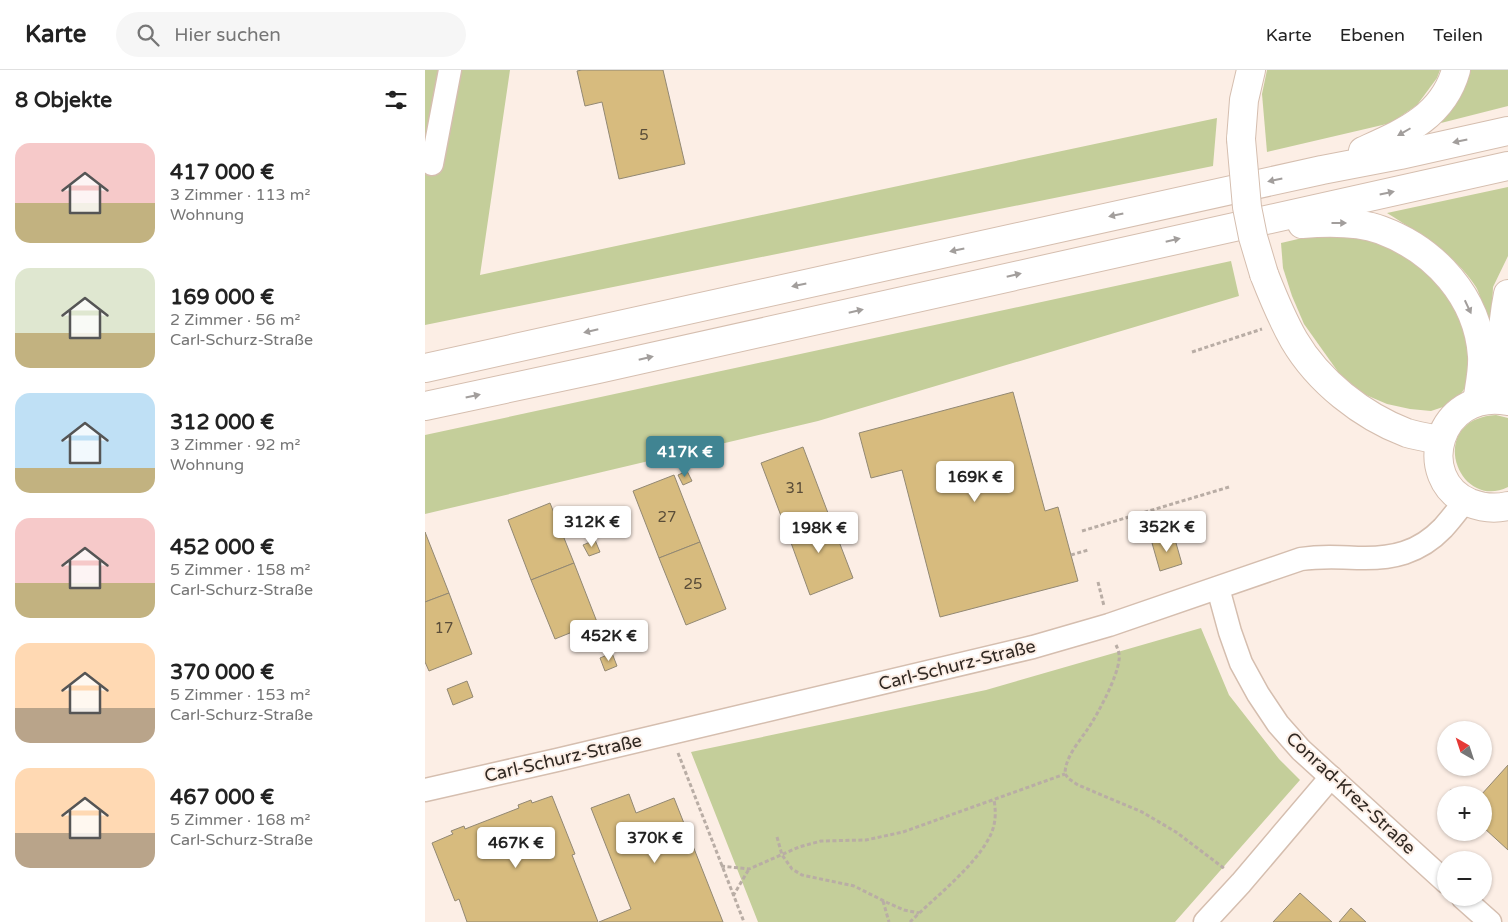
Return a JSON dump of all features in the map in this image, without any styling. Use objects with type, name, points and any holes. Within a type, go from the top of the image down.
[{"type":"main road","points":[[1251,70],[1244,100],[1241,139],[1247,207],[1253,237],[1264,274],[1284,322],[1309,362],[1348,399],[1389,425],[1409,433],[1440,440]]},
{"type":"main road","points":[[1323,170],[1402,134],[1424,120],[1443,97],[1456,70]]},
{"type":"main road","points":[[425,368],[1508,131]]},
{"type":"main road","points":[[425,406],[1508,166]]},
{"type":"main road","points":[[1203,233],[1308,223],[1350,223],[1380,229],[1409,243],[1435,262],[1456,284],[1469,308],[1478,332],[1482,356],[1477,402]]},
{"type":"main road","points":[[1508,294],[1504,327],[1503,365],[1508,395]]},
{"type":"main road","points":[[1508,401],[1488,399],[1464,407],[1453,416],[1445,427],[1440,440],[1439,454],[1441,468],[1446,481],[1454,492],[1465,501],[1489,508],[1508,506]]},
{"type":"street","points":[[432,164],[450,70]]},
{"type":"street","name":"Carl-Schurz-Straße","points":[[425,790],[1033,647],[1109,626],[1286,564],[1315,557],[1378,558],[1394,556],[1410,551],[1427,542],[1443,528],[1465,501]]},
{"type":"street","name":"Conrad-Krez-Straße","points":[[1218,588],[1241,663],[1258,694],[1278,724],[1301,750],[1437,874]]},
{"type":"street","points":[[1205,922],[1331,778]]},
{"type":"street","points":[[1472,906],[1490,922]]},
{"type":"path","points":[[1192,352],[1284,322]]},
{"type":"path","points":[[1082,531],[1229,487]]},
{"type":"path","points":[[1071,555],[1088,550]]},
{"type":"path","points":[[1098,582],[1103,602]]},
{"type":"path","points":[[1109,626],[1120,658],[1115,674],[1094,719],[1068,758],[1065,774],[1079,785],[1142,812],[1176,832],[1241,883]]},
{"type":"path","points":[[670,733],[744,922]]},
{"type":"path","points":[[721,866],[749,869],[799,847],[821,841],[866,840],[903,832],[1065,774]]},
{"type":"path","points":[[910,922],[974,860],[985,846],[993,832],[996,810],[994,800]]},
{"type":"path","points":[[777,837],[782,855],[792,869],[802,875],[854,886],[904,910],[919,913]]},
{"type":"path","points":[[733,896],[749,869]]},
{"type":"path","points":[[883,901],[889,922]]},
{"type":"green space","points":[[425,70],[510,70],[480,275],[1217,118],[1213,166],[425,325]]},
{"type":"green space","points":[[1267,70],[1440,70],[1437,78],[1417,105],[1391,123],[1267,152],[1262,94]]},
{"type":"green space","points":[[1469,70],[1508,70],[1508,106],[1441,123],[1466,79]]},
{"type":"green space","points":[[1508,187],[1508,256],[1493,287],[1491,335],[1478,291],[1467,275],[1436,245],[1387,213]]},
{"type":"green space","points":[[1311,236],[1353,236],[1384,243],[1414,261],[1441,288],[1459,316],[1469,348],[1472,377],[1455,403],[1431,411],[1387,404],[1359,392],[1341,376],[1304,324],[1283,268],[1281,243]]},
{"type":"green space","points":[[1231,261],[1239,296],[818,421],[425,514],[425,435]]},
{"type":"green space","points":[[1496,415],[1508,418],[1508,487],[1490,491],[1475,487],[1463,476],[1456,462],[1455,446],[1461,431],[1474,420]]},
{"type":"green space","points":[[1201,628],[1229,695],[1279,759],[1300,780],[1175,922],[758,922],[691,752],[986,690]]},
{"type":"building","points":[[663,70],[685,164],[619,179],[602,102],[585,106],[577,71]]},
{"type":"building","points":[[1013,392],[1045,511],[1058,507],[1078,581],[940,617],[902,470],[871,478],[859,433]]},
{"type":"building","points":[[803,447],[828,513],[786,529],[761,463]]},
{"type":"building","points":[[687,471],[692,481],[683,485],[678,475]]},
{"type":"building","points":[[674,475],[700,542],[659,558],[633,491]]},
{"type":"building","points":[[550,503],[574,563],[531,580],[508,520]]},
{"type":"building","points":[[828,513],[853,578],[810,595],[786,529]]},
{"type":"building","points":[[425,532],[449,593],[425,602]]},
{"type":"building","points":[[1174,536],[1182,564],[1160,571],[1152,543]]},
{"type":"building","points":[[595,540],[600,552],[589,556],[583,545]]},
{"type":"building","points":[[700,542],[726,609],[686,625],[659,558]]},
{"type":"building","points":[[574,563],[597,622],[555,639],[531,580]]},
{"type":"building","points":[[449,593],[472,654],[429,671],[425,662],[425,602]]},
{"type":"building","points":[[612,653],[617,666],[605,671],[600,658]]},
{"type":"building","points":[[467,681],[473,697],[453,705],[447,689]]},
{"type":"building","points":[[1508,765],[1508,850],[1492,835],[1492,786],[1489,786]]},
{"type":"building","points":[[629,794],[636,813],[674,798],[723,922],[599,922],[631,909],[591,808]]},
{"type":"building","points":[[552,796],[575,854],[572,855],[598,922],[467,922],[459,899],[455,901],[432,843],[453,834],[451,831],[464,826],[465,829],[519,808],[518,805],[531,800],[532,803]]},
{"type":"building","points":[[1300,893],[1332,922],[1273,922]]},
{"type":"building","points":[[1351,908],[1366,922],[1339,922]]}]
